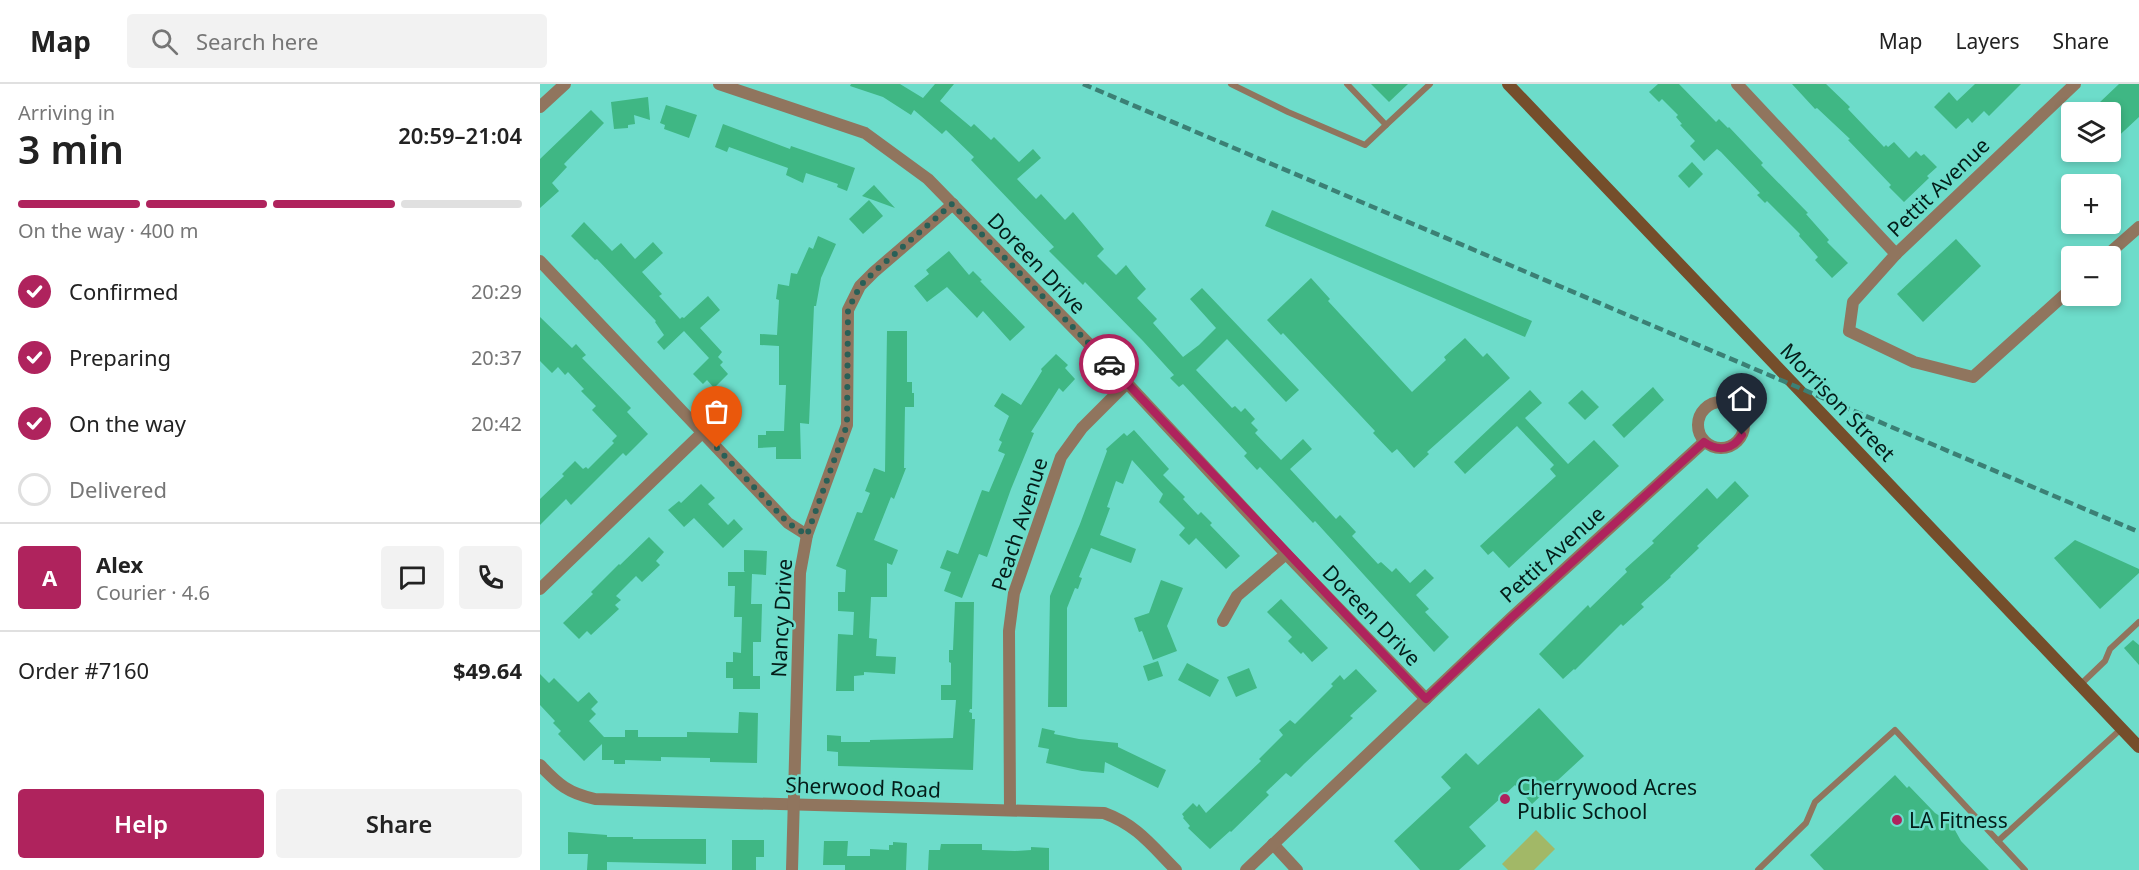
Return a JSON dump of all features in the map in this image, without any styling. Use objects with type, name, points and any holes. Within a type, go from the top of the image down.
[{"type":"street","points":[[540,107],[565,84]]},
{"type":"street","name":"Doreen Drive","points":[[719,84],[865,133],[928,179],[1127,383],[1286,554],[1426,699]]},
{"type":"street","name":"Morrison Street","points":[[1508,84],[2139,747]]},
{"type":"street","points":[[1737,84],[1896,254]]},
{"type":"street","name":"Pettit Avenue","points":[[2061,298],[1973,377],[1914,362],[1849,331],[1853,302],[1896,254],[2075,84]]},
{"type":"street","name":"Nancy Drive","points":[[792,870],[800,573],[807,535],[847,425],[848,310],[860,286],[952,204]]},
{"type":"street","points":[[2117,246],[2139,226]]},
{"type":"street","points":[[543,270],[788,523],[807,535]]},
{"type":"street","name":"Peach Avenue","points":[[1010,810],[1010,631],[1014,593],[1061,457],[1082,428],[1127,383]]},
{"type":"street","points":[[540,589],[702,433]]},
{"type":"street","name":"Pettit Avenue","points":[[1246,870],[1511,618],[1704,442]]},
{"type":"street","points":[[1223,621],[1237,596],[1286,554]]},
{"type":"street","name":"Sherwood Road","points":[[540,765],[562,787],[575,795],[595,799],[1104,813],[1122,820],[1136,830],[1176,870]]},
{"type":"street","points":[[1273,844],[1297,870]]},
{"type":"lane","points":[[1232,84],[1365,146],[1430,84]]},
{"type":"lane","points":[[1347,84],[1386,125]]},
{"type":"lane","points":[[2079,685],[2105,661],[2110,649],[2139,622]]},
{"type":"lane","points":[[1998,842],[2121,729]]},
{"type":"lane","points":[[1758,870],[1806,823],[1815,802],[1895,730],[2025,870]]},
{"type":"green space","points":[[1536,830],[1555,849],[1534,870],[1508,870],[1502,864]]},
{"type":"building","points":[[851,84],[900,84],[923,98],[935,84],[954,84],[940,101],[971,127],[974,124],[991,140],[994,137],[1019,162],[1033,149],[1041,158],[1017,179],[1036,199],[1041,194],[1065,220],[1073,212],[1104,249],[1097,256],[1116,275],[1126,265],[1146,289],[1137,298],[1157,319],[1153,323],[1183,357],[1216,328],[1190,299],[1202,288],[1299,390],[1286,402],[1227,339],[1196,370],[1232,408],[1235,406],[1241,412],[1245,408],[1255,419],[1251,423],[1258,430],[1255,433],[1281,460],[1303,439],[1312,449],[1290,469],[1336,519],[1340,515],[1356,532],[1352,536],[1378,564],[1381,562],[1392,572],[1396,568],[1410,583],[1425,569],[1434,578],[1416,595],[1429,609],[1425,612],[1449,637],[1434,652],[1315,521],[1313,523],[1260,467],[1257,470],[1244,456],[1247,453],[1183,384],[1179,387],[1170,378],[1174,375],[1143,341],[1085,282],[1083,285],[1049,251],[1054,247],[971,160],[974,157],[946,130],[942,134],[914,110],[911,115],[883,97],[850,86]]},
{"type":"building","points":[[1371,84],[1408,84],[1389,102]]},
{"type":"building","points":[[1658,84],[1679,84],[1716,122],[1719,119],[1729,127],[1763,163],[1761,165],[1808,213],[1806,214],[1829,240],[1827,242],[1848,263],[1832,278],[1815,260],[1818,257],[1799,236],[1800,234],[1767,201],[1765,203],[1757,195],[1760,193],[1721,152],[1717,149],[1704,161],[1690,146],[1695,141],[1680,125],[1682,124],[1676,117],[1678,115],[1662,99],[1659,102],[1649,92]]},
{"type":"building","points":[[1792,84],[1826,84],[1850,107],[1848,109],[1884,147],[1894,142],[1909,158],[1916,151],[1921,156],[1924,154],[1937,167],[1904,202],[1848,140],[1850,139],[1817,108],[1815,109]]},
{"type":"building","points":[[1975,84],[2021,84],[1989,116],[1984,111],[1972,123],[1968,118],[1956,129],[1934,107],[1949,92],[1957,101]]},
{"type":"building","points":[[2119,84],[2139,84],[2139,117],[2121,134],[2121,102],[2100,102]]},
{"type":"building","points":[[648,97],[650,120],[634,115],[635,124],[628,125],[628,128],[614,129],[611,102]]},
{"type":"building","points":[[666,105],[697,115],[689,138],[664,129],[665,125],[660,123]]},
{"type":"building","points":[[591,110],[604,123],[564,164],[567,167],[552,183],[559,191],[540,208],[540,159]]},
{"type":"building","points":[[723,124],[790,149],[791,146],[855,168],[847,191],[837,187],[838,184],[806,173],[803,183],[786,175],[788,168],[729,147],[727,152],[715,147]]},
{"type":"building","points":[[1692,162],[1703,174],[1689,188],[1678,176]]},
{"type":"building","points":[[874,185],[895,208],[862,196]]},
{"type":"building","points":[[869,200],[883,216],[863,234],[849,219]]},
{"type":"building","points":[[1272,210],[1532,321],[1525,337],[1265,226]]},
{"type":"building","points":[[584,222],[612,251],[621,243],[635,259],[653,242],[663,253],[642,272],[662,294],[659,296],[680,319],[708,296],[720,310],[700,328],[722,352],[718,357],[723,362],[720,365],[728,374],[714,388],[707,380],[703,384],[693,374],[709,358],[684,331],[664,350],[657,342],[664,335],[656,321],[597,259],[595,260],[571,236]]},
{"type":"building","points":[[818,236],[836,244],[821,278],[816,306],[814,306],[809,424],[800,423],[801,459],[776,459],[776,447],[758,448],[758,435],[766,435],[766,431],[784,431],[786,385],[779,385],[779,346],[760,345],[760,334],[777,335],[778,284],[789,286],[791,273],[797,274],[809,247],[813,249]]},
{"type":"building","points":[[1956,239],[1981,266],[1923,322],[1897,294]]},
{"type":"building","points":[[949,251],[969,275],[973,271],[982,280],[980,281],[1025,327],[1010,341],[983,311],[977,318],[947,287],[927,302],[914,286],[929,274],[926,270]]},
{"type":"building","points":[[1311,278],[1330,299],[1328,301],[1412,392],[1446,360],[1444,357],[1465,338],[1483,357],[1487,353],[1510,378],[1427,452],[1429,454],[1414,468],[1397,449],[1392,453],[1373,433],[1375,431],[1283,333],[1281,335],[1267,320]]},
{"type":"building","points":[[540,317],[572,348],[576,344],[586,355],[582,358],[631,408],[627,412],[648,434],[626,456],[623,453],[571,505],[566,499],[540,525],[540,499],[564,476],[562,474],[575,461],[583,469],[586,467],[588,469],[614,443],[612,441],[617,436],[592,410],[596,406],[581,391],[584,389],[568,372],[565,375],[558,367],[552,373],[540,361]]},
{"type":"building","points":[[887,331],[907,331],[907,382],[912,382],[912,393],[914,393],[914,407],[905,407],[904,468],[906,468],[894,499],[891,497],[874,540],[898,550],[892,565],[887,563],[887,597],[871,597],[869,638],[877,639],[876,656],[896,657],[895,674],[864,672],[864,675],[854,676],[854,691],[836,691],[838,634],[853,635],[854,612],[838,611],[838,592],[845,592],[846,570],[836,566],[857,512],[862,513],[870,493],[865,491],[874,468],[885,472]]},
{"type":"building","points":[[1056,354],[1068,365],[1065,368],[1075,379],[1063,392],[1059,388],[1031,432],[1034,433],[987,557],[979,554],[962,598],[944,591],[951,572],[940,568],[947,550],[958,554],[982,490],[989,492],[1005,454],[998,451],[1002,442],[999,440],[1009,416],[994,406],[1002,393],[1021,405],[1042,371],[1041,369]]},
{"type":"building","points":[[1653,387],[1664,400],[1624,438],[1612,425]]},
{"type":"building","points":[[1530,390],[1542,403],[1525,418],[1568,464],[1594,440],[1619,466],[1509,568],[1493,551],[1488,555],[1480,546],[1556,476],[1550,469],[1554,465],[1517,426],[1465,474],[1454,462]]},
{"type":"building","points":[[1582,390],[1599,407],[1585,420],[1568,403]]},
{"type":"building","points":[[1134,430],[1169,469],[1163,475],[1185,497],[1183,499],[1198,515],[1201,512],[1212,523],[1210,525],[1240,556],[1226,569],[1196,538],[1189,545],[1179,535],[1185,528],[1159,502],[1163,494],[1132,460],[1123,484],[1116,481],[1107,507],[1110,508],[1100,535],[1136,549],[1131,563],[1091,548],[1079,577],[1082,578],[1078,589],[1075,588],[1067,608],[1067,707],[1048,707],[1050,596],[1080,524],[1106,449],[1124,433],[1127,436]]},
{"type":"building","points":[[1735,481],[1749,496],[1697,546],[1699,548],[1671,577],[1641,604],[1644,607],[1623,626],[1621,624],[1563,679],[1539,654],[1588,605],[1590,608],[1627,572],[1625,569],[1654,543],[1652,541],[1707,488],[1717,499]]},
{"type":"building","points":[[701,484],[715,498],[708,504],[728,525],[734,519],[743,529],[723,548],[694,518],[684,527],[668,510],[679,501],[681,503]]},
{"type":"building","points":[[649,537],[664,552],[656,561],[660,565],[642,582],[636,576],[616,596],[621,600],[615,605],[619,609],[591,635],[587,631],[579,639],[563,623],[619,564]]},
{"type":"building","points":[[2075,540],[2139,569],[2139,573],[2100,609],[2054,558]]},
{"type":"building","points":[[744,550],[767,551],[766,575],[752,574],[751,604],[762,604],[761,642],[753,642],[753,676],[760,676],[760,689],[733,689],[733,678],[726,678],[726,662],[733,662],[733,652],[741,653],[742,617],[734,617],[735,586],[728,586],[728,572],[745,572]]},
{"type":"building","points":[[1161,580],[1183,588],[1167,626],[1177,651],[1153,660],[1142,631],[1139,632],[1134,618],[1149,613]]},
{"type":"building","points":[[1281,599],[1328,648],[1312,662],[1288,641],[1292,637],[1267,612]]},
{"type":"building","points":[[955,602],[974,602],[972,709],[969,712],[972,713],[972,719],[975,719],[973,770],[838,766],[838,752],[827,751],[827,735],[841,736],[841,742],[953,738],[956,700],[941,700],[941,685],[951,685],[949,650],[953,650]]},
{"type":"building","points":[[2133,640],[2139,645],[2139,665],[2124,648]]},
{"type":"building","points":[[1158,661],[1163,676],[1148,681],[1143,666]]},
{"type":"building","points":[[1187,663],[1219,680],[1210,697],[1178,680]]},
{"type":"building","points":[[1249,668],[1257,688],[1236,697],[1227,677]]},
{"type":"building","points":[[1356,669],[1377,691],[1350,716],[1353,718],[1291,777],[1286,773],[1266,792],[1269,795],[1210,849],[1188,828],[1190,826],[1182,814],[1193,803],[1197,807],[1199,804],[1206,813],[1261,761],[1259,759],[1283,735],[1279,730],[1290,720],[1295,724],[1333,686],[1331,684],[1340,675],[1344,680]]},
{"type":"building","points":[[540,674],[549,683],[554,678],[578,702],[589,692],[598,702],[591,709],[596,714],[589,721],[604,737],[625,737],[625,730],[638,730],[638,737],[687,737],[687,732],[738,733],[739,712],[758,713],[757,763],[710,762],[710,758],[661,757],[661,761],[625,760],[625,764],[614,764],[614,760],[602,760],[602,744],[584,761],[558,734],[561,731],[553,723],[555,721],[540,705]]},
{"type":"building","points":[[1539,708],[1584,756],[1532,804],[1515,785],[1469,827],[1486,846],[1459,870],[1420,870],[1394,841],[1451,788],[1441,777],[1466,753],[1478,765]]},
{"type":"building","points":[[1042,728],[1055,731],[1054,734],[1079,739],[1118,743],[1118,747],[1166,770],[1158,788],[1105,762],[1104,773],[1046,763],[1049,749],[1038,747]]},
{"type":"building","name":"LA Fitness","points":[[1895,775],[1935,813],[1951,823],[1961,841],[1989,870],[1824,870],[1810,855]]},
{"type":"building","points":[[568,832],[607,835],[607,837],[633,837],[633,839],[706,839],[706,864],[607,862],[607,870],[587,870],[588,854],[568,854]]},
{"type":"building","points":[[732,840],[764,840],[764,857],[756,857],[756,870],[732,870]]},
{"type":"building","points":[[824,841],[848,841],[847,856],[870,856],[870,849],[889,850],[889,845],[893,845],[893,842],[907,843],[906,870],[845,870],[845,865],[823,865]]},
{"type":"building","points":[[941,844],[982,844],[982,850],[1015,851],[1031,850],[1031,847],[1049,848],[1049,870],[928,870],[929,850],[940,850]]},
{"type":"railway","points":[[1083,84],[2139,532]]},
{"type":"way so far","points":[[717,448],[788,523],[807,535],[847,425],[848,310],[860,286],[952,204],[1109,364]]},
{"type":"place","name":"Cherrywood Acres Public School","points":[[1505,799]]},
{"type":"place","name":"LA Fitness","points":[[1897,820]]},
{"type":"route","points":[[1109,364],[1286,554],[1426,699],[1704,442],[1710,446],[1725,448],[1732,446],[1742,435]]}]
